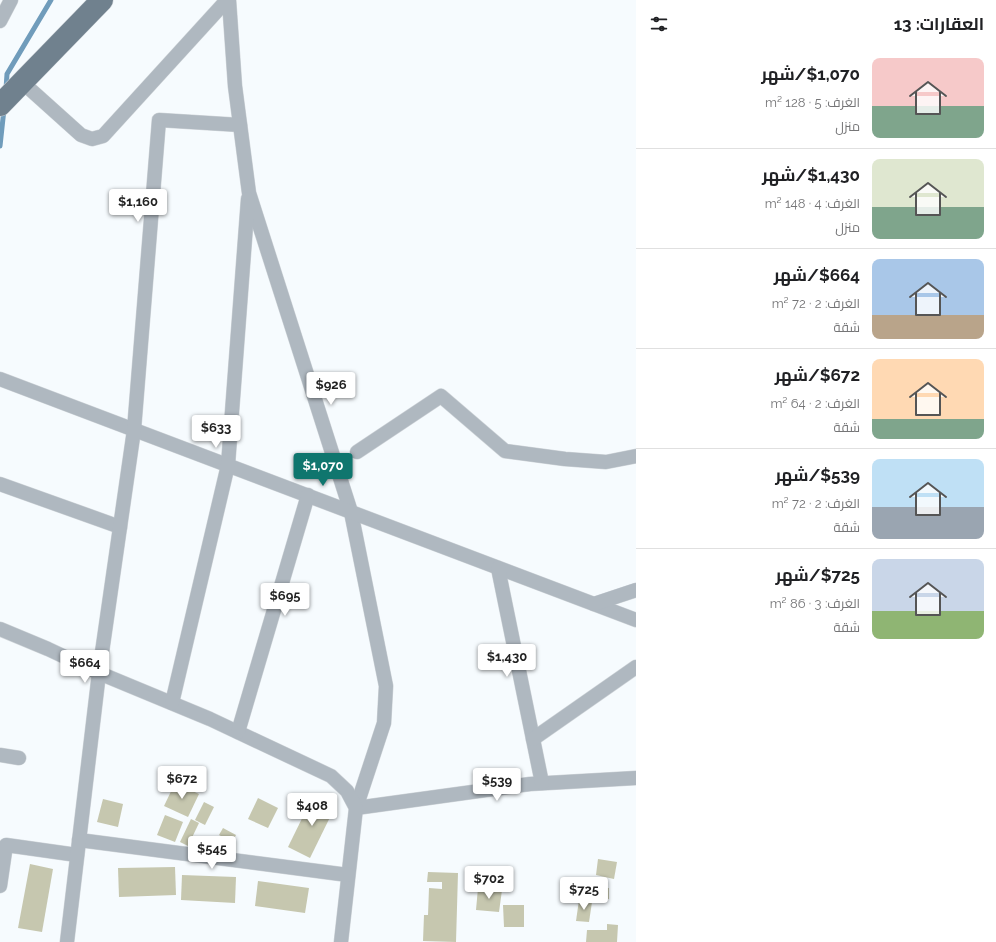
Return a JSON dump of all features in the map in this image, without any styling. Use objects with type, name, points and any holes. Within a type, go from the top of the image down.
[{"type":"main road","points":[[0,105],[102,0]]},
{"type":"street","points":[[0,21],[11,0]]},
{"type":"street","points":[[22,82],[81,135],[92,139],[103,136],[228,0]]},
{"type":"street","points":[[228,0],[234,86],[249,193],[351,512],[386,686],[384,723],[356,808],[341,942]]},
{"type":"street","points":[[67,942],[99,673],[134,430],[159,120],[240,125]]},
{"type":"street","points":[[172,703],[228,465],[249,193]]},
{"type":"street","points":[[0,379],[636,620]]},
{"type":"street","points":[[357,452],[441,396],[505,451],[565,459],[606,462],[636,456]]},
{"type":"street","points":[[0,484],[120,527]]},
{"type":"street","points":[[238,732],[308,495]]},
{"type":"street","points":[[498,568],[542,783]]},
{"type":"street","points":[[594,604],[636,590]]},
{"type":"street","points":[[0,629],[48,649],[99,673],[210,719],[331,776],[347,791],[356,808]]},
{"type":"street","points":[[533,739],[636,667]]},
{"type":"street","points":[[0,755],[19,758]]},
{"type":"street","points":[[356,808],[542,783],[636,778]]},
{"type":"street","points":[[79,840],[348,874]]},
{"type":"street","points":[[0,886],[6,845],[77,855]]},
{"type":"building","points":[[175,783],[199,794],[188,817],[164,806]]},
{"type":"building","points":[[313,796],[335,807],[310,858],[288,847]]},
{"type":"building","points":[[258,798],[278,808],[268,828],[248,819]]},
{"type":"building","points":[[103,799],[123,804],[118,827],[97,822]]},
{"type":"building","points":[[204,802],[214,807],[205,825],[195,820]]},
{"type":"building","points":[[165,815],[183,822],[175,842],[157,835]]},
{"type":"building","points":[[191,819],[199,823],[188,846],[180,842]]},
{"type":"building","points":[[223,828],[236,835],[232,842],[219,835]]},
{"type":"building","points":[[598,859],[617,862],[614,879],[596,875]]},
{"type":"building","points":[[30,864],[53,869],[42,932],[18,928]]},
{"type":"building","points":[[175,867],[176,895],[119,897],[118,868]]},
{"type":"building","points":[[428,872],[458,873],[456,942],[423,941],[424,915],[428,915],[429,888],[442,889],[442,882],[427,882]]},
{"type":"building","points":[[182,875],[236,877],[235,903],[181,900]]},
{"type":"building","points":[[258,881],[309,888],[305,913],[255,906]]},
{"type":"building","points":[[580,887],[609,888],[609,899],[580,899]]},
{"type":"building","points":[[478,888],[502,890],[499,912],[476,910]]},
{"type":"building","points":[[579,900],[592,902],[589,922],[576,921]]},
{"type":"building","points":[[503,905],[524,905],[524,927],[504,927]]},
{"type":"building","points":[[607,924],[618,925],[617,942],[586,942],[587,930],[607,930]]},
{"type":"waterway","points":[[6,89],[7,74],[51,0]]},
{"type":"waterway","points":[[0,146],[4,109]]}]
